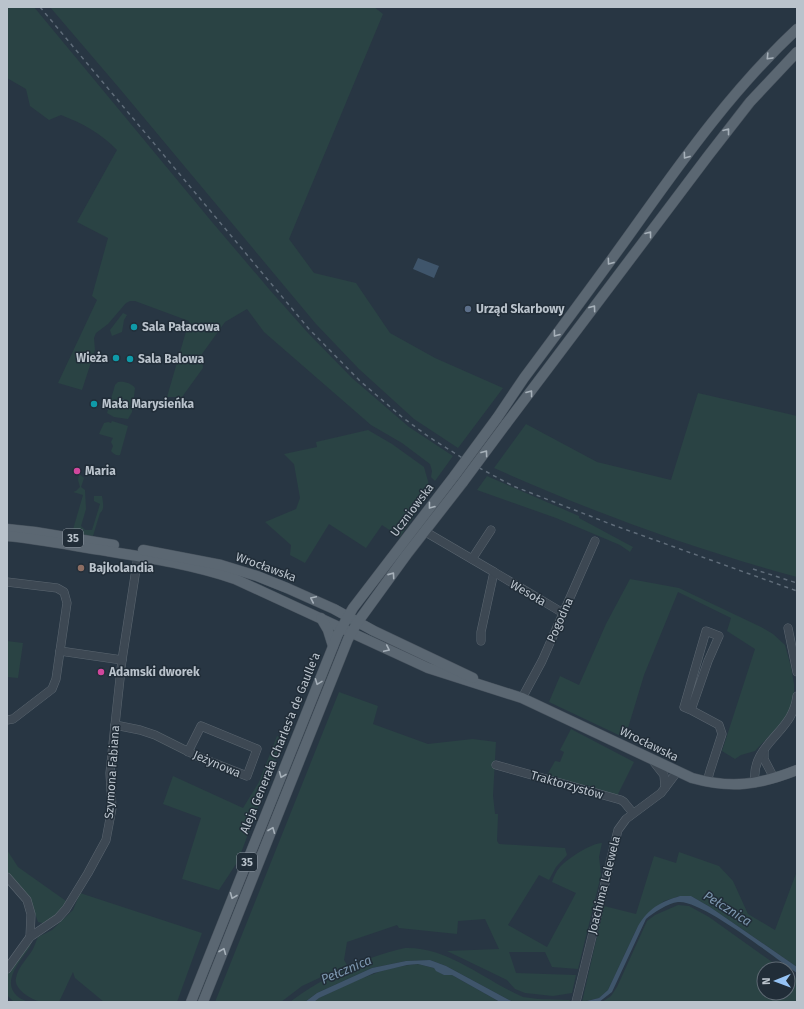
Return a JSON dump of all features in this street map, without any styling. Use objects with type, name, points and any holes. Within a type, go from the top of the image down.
[{"type":"main road","name":"Uczniowska","points":[[347,617],[497,418],[542,353],[698,140],[741,88],[780,45],[797,30]]},
{"type":"main road","name":"Uczniowska","points":[[357,623],[424,531],[552,364],[608,287],[750,102],[797,52]]},
{"type":"main road","points":[[647,210],[654,208],[657,209],[661,215],[661,218]]},
{"type":"main road","points":[[542,353],[542,359],[548,364],[552,364]]},
{"type":"main road","name":"Wrocławska","points":[[7,529],[35,532],[180,557],[215,564],[257,576],[334,609],[357,623],[497,690]]},
{"type":"main road","name":"Wrocławska","points":[[7,536],[138,556],[216,573],[250,585],[433,670],[522,698],[678,772],[707,782],[722,784],[755,783],[797,770]]},
{"type":"main road","points":[[334,609],[349,605],[366,591]]},
{"type":"main road","points":[[369,607],[371,624],[374,631]]},
{"type":"main road","name":"Aleja Generała Charles'a de Gaulle'a","points":[[191,1002],[333,646],[347,617]]},
{"type":"main road","points":[[321,618],[328,630],[333,646]]},
{"type":"main road","name":"35","points":[[352,632],[357,623]]},
{"type":"main road","name":"Aleja Generała Charles'a de Gaulle'a","points":[[203,1002],[339,660],[352,632]]},
{"type":"main road","points":[[339,660],[350,646],[366,639]]},
{"type":"main road","points":[[296,739],[306,743]]},
{"type":"street","points":[[472,560],[491,530]]},
{"type":"street","name":"Wesoła","points":[[424,531],[563,613]]},
{"type":"street","name":"Pogodna","points":[[522,698],[542,661],[595,541]]},
{"type":"street","name":"Szymona Fabiana","points":[[30,937],[58,918],[66,909],[106,840],[112,808],[110,773],[122,660],[138,556]]},
{"type":"street","name":"Wesoła","points":[[481,641],[481,632],[494,572]]},
{"type":"street","points":[[7,582],[58,588],[64,592],[66,603],[56,679],[52,689],[13,719],[7,720]]},
{"type":"street","points":[[788,628],[797,672]]},
{"type":"street","points":[[691,710],[708,661],[719,636],[706,631],[684,706],[691,710],[719,725],[722,734],[707,782]]},
{"type":"street","points":[[60,651],[122,660]]},
{"type":"street","points":[[698,657],[708,661]]},
{"type":"street","points":[[691,681],[700,684]]},
{"type":"street","points":[[755,783],[754,771],[764,748],[790,718],[795,708],[797,696]]},
{"type":"street","name":"Jeżynowa","points":[[115,725],[140,730],[155,735],[188,752],[201,758],[247,776],[257,749],[201,726],[188,752]]},
{"type":"street","points":[[764,748],[764,759],[774,778]]},
{"type":"street","points":[[652,760],[657,764],[664,775],[665,788]]},
{"type":"street","points":[[757,764],[762,763],[766,765]]},
{"type":"street","name":"Traktorzystów","points":[[496,765],[621,800],[634,813]]},
{"type":"street","name":"Joachima Lelewela","points":[[577,1000],[618,830],[622,823],[651,801],[665,788],[678,772]]},
{"type":"street","points":[[7,877],[27,900],[31,914],[30,937],[7,969]]},
{"type":"green space","points":[[7,7],[34,7],[212,222],[308,333],[352,378],[409,427],[453,456],[435,481],[431,477],[432,471],[430,464],[402,443],[371,425],[264,332],[247,309],[225,322],[202,354],[203,368],[182,397],[167,397],[189,321],[135,301],[126,303],[108,324],[96,333],[94,338],[95,350],[82,390],[58,383],[97,300],[92,296],[108,238],[77,222],[117,150],[98,134],[69,118],[61,115],[49,120],[30,106],[26,89],[7,78]]},
{"type":"green space","points":[[50,7],[374,7],[383,14],[289,239],[314,273],[356,283],[390,333],[435,358],[503,388],[458,448],[414,419],[359,369],[316,324]]},
{"type":"green space","points":[[123,313],[127,315],[124,320],[122,332],[112,336],[110,330]]},
{"type":"green space","points":[[118,382],[127,383],[135,388],[132,412],[128,419],[114,417],[107,413],[115,385]]},
{"type":"green space","points":[[698,393],[797,416],[797,577],[682,542],[568,500],[494,468],[526,424],[597,462],[671,480]]},
{"type":"green space","points":[[112,421],[128,426],[120,455],[117,455],[111,451],[113,446],[111,442],[113,438],[99,434],[104,423],[111,423]]},
{"type":"green space","points":[[368,430],[392,444],[424,467],[431,492],[400,537],[382,525],[366,548],[329,524],[305,563],[290,555],[291,545],[265,522],[296,509],[300,498],[294,464],[284,454],[317,447],[316,442]]},
{"type":"green space","points":[[79,474],[84,478],[81,487],[85,490],[86,509],[81,526],[85,530],[92,530],[100,504],[94,501],[94,496],[102,496],[103,508],[93,536],[72,533],[83,495],[73,492],[80,487],[78,480]]},
{"type":"green space","points":[[487,476],[579,516],[579,518],[633,547],[630,552],[620,545],[556,518],[477,490]]},
{"type":"green space","points":[[630,579],[679,588],[761,627],[773,634],[785,645],[794,684],[792,707],[782,722],[755,751],[741,755],[735,759],[722,751],[755,649],[727,631],[731,618],[678,592],[644,675],[625,738],[549,702],[560,676],[579,685],[606,624]]},
{"type":"green space","points":[[7,641],[23,643],[18,678],[7,677]]},
{"type":"green space","points":[[339,692],[378,706],[373,724],[428,744],[473,739],[496,742],[493,796],[495,814],[498,814],[497,841],[499,844],[565,848],[567,855],[556,867],[549,880],[539,875],[508,925],[547,947],[576,893],[552,882],[556,872],[573,856],[592,846],[602,843],[599,857],[601,875],[578,969],[552,967],[545,952],[509,952],[516,973],[576,975],[572,993],[553,996],[525,993],[515,989],[507,980],[447,951],[499,949],[485,919],[458,921],[457,934],[399,928],[397,925],[347,942],[344,960],[347,965],[302,986],[281,1002],[215,1002]]},
{"type":"green space","points":[[571,729],[634,762],[616,798],[546,777],[555,761],[560,762],[564,752],[560,750]]},
{"type":"green space","points":[[277,736],[284,738],[238,861],[219,890],[182,879],[201,818],[163,804],[173,776],[243,808],[259,782]]},
{"type":"green space","points":[[7,850],[18,867],[66,901],[58,915],[46,924],[38,922],[30,900],[7,875]]},
{"type":"green space","points":[[679,852],[719,866],[733,881],[748,914],[775,930],[797,871],[797,967],[796,961],[788,961],[710,907],[691,896],[680,896],[664,901],[638,926],[608,990],[599,998],[582,1002],[604,906],[636,914],[654,856],[676,863]]},
{"type":"green space","points":[[80,893],[202,933],[177,1002],[104,1002],[75,978],[73,972],[59,1002],[37,1001],[20,990],[16,982],[17,974],[33,949],[38,937],[52,930],[73,910]]},
{"type":"green space","points":[[678,905],[689,906],[709,917],[771,961],[756,961],[756,1001],[796,1001],[796,978],[797,1002],[602,1002],[611,996],[617,987],[647,921],[655,915]]},
{"type":"green space","points":[[30,942],[30,947],[14,971],[11,984],[17,996],[28,1002],[14,1002],[7,995],[7,975]]},
{"type":"green space","points":[[405,948],[421,949],[451,958],[523,997],[570,1000],[569,1002],[513,1002],[446,966],[430,960],[406,961],[372,968],[317,993],[305,1002],[290,1002],[330,976],[375,956]]},
{"type":"green space","points":[[418,964],[434,968],[444,975],[452,975],[500,1002],[314,1002],[319,998],[367,976],[392,968]]},
{"type":"water","points":[[418,258],[439,266],[434,278],[413,269]]},
{"type":"water","points":[[680,896],[691,896],[710,907],[788,961],[781,961],[720,919],[689,904],[678,902],[665,906],[646,919],[612,992],[599,1002],[583,1002],[599,998],[608,990],[638,926],[651,910]]},
{"type":"water","points":[[430,960],[446,966],[513,1002],[500,1002],[452,975],[444,975],[436,971],[434,968],[418,964],[407,965],[374,973],[319,998],[314,1002],[305,1002],[317,993],[372,968],[406,961]]},
{"type":"railway","points":[[40,7],[309,329],[360,381],[402,417],[429,437],[472,464],[513,486],[613,525],[797,591]]},
{"type":"railway","points":[[753,569],[797,583]]},
{"type":"place","name":"Urząd Skarbowy","points":[[468,309]]},
{"type":"place","name":"Sala Pałacowa","points":[[134,327]]},
{"type":"place","name":"Wieża","points":[[116,358]]},
{"type":"place","name":"Sala Balowa","points":[[130,359]]},
{"type":"place","name":"Mała Marysieńka","points":[[94,404]]},
{"type":"place","name":"Maria","points":[[77,471]]},
{"type":"place","name":"Bajkolandia","points":[[81,568]]},
{"type":"place","name":"Adamski dworek","points":[[101,672]]},
{"type":"water label","name":"Pełcznica","points":[[728,908]]},
{"type":"water label","name":"Pełcznica","points":[[346,969]]}]
